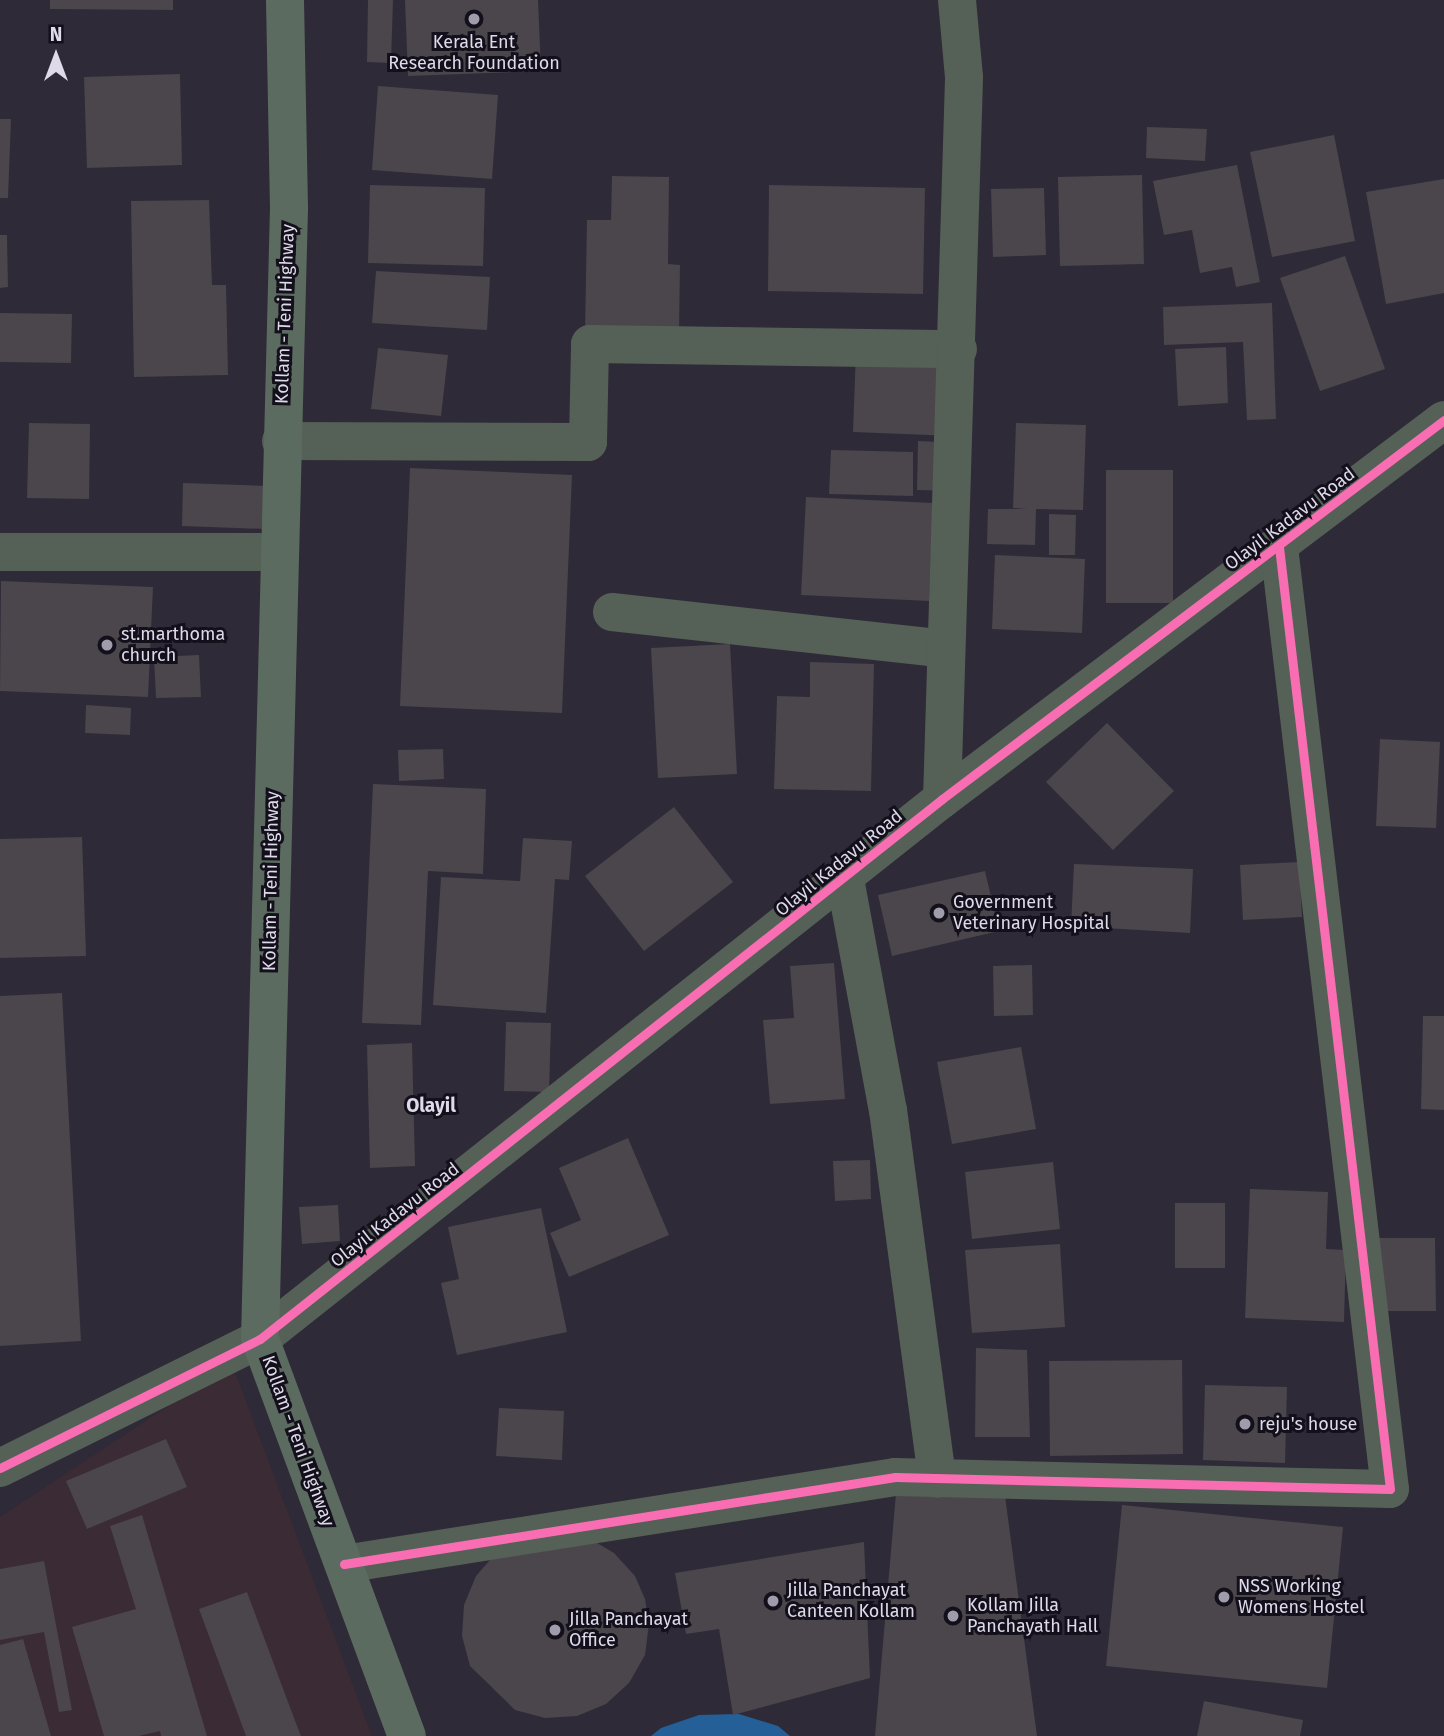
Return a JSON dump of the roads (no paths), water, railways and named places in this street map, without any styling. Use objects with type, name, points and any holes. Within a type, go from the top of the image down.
[{"type":"main road","name":"Kollam - Teni Highway","points":[[285,0],[289,208],[260,1339],[407,1736]]},
{"type":"street","points":[[942,799],[958,349],[964,77],[957,0]]},
{"type":"street","points":[[281,441],[588,442],[590,344],[958,349]]},
{"type":"street","name":"Olayil Kadavu Road","points":[[0,1468],[260,1339],[845,879],[942,799],[1444,420]]},
{"type":"street","points":[[344,1564],[895,1477],[1390,1489],[1279,547]]},
{"type":"street","points":[[0,552],[279,552]]},
{"type":"street","points":[[612,612],[946,649]]},
{"type":"street","points":[[845,879],[888,1110],[937,1479]]},
{"type":"water","points":[[739,1714],[778,1726],[790,1736],[651,1736],[661,1728],[699,1715]]},
{"type":"place","name":"Kerala Ent Research Foundation","points":[[474,19]]},
{"type":"place","name":"st.marthoma church","points":[[107,645]]},
{"type":"place","name":"Government Veterinary Hospital","points":[[939,913]]},
{"type":"place","name":"reju's house","points":[[1245,1424]]},
{"type":"place","name":"NSS Working Womens Hostel","points":[[1224,1597]]},
{"type":"place","name":"Jilla Panchayat Canteen Kollam","points":[[773,1601]]},
{"type":"place","name":"Kollam Jilla Panchayath Hall","points":[[953,1616]]},
{"type":"place","name":"Jilla Panchayat Office","points":[[555,1630]]},
{"type":"district","name":"Olayil","points":[[431,1106]]}]
